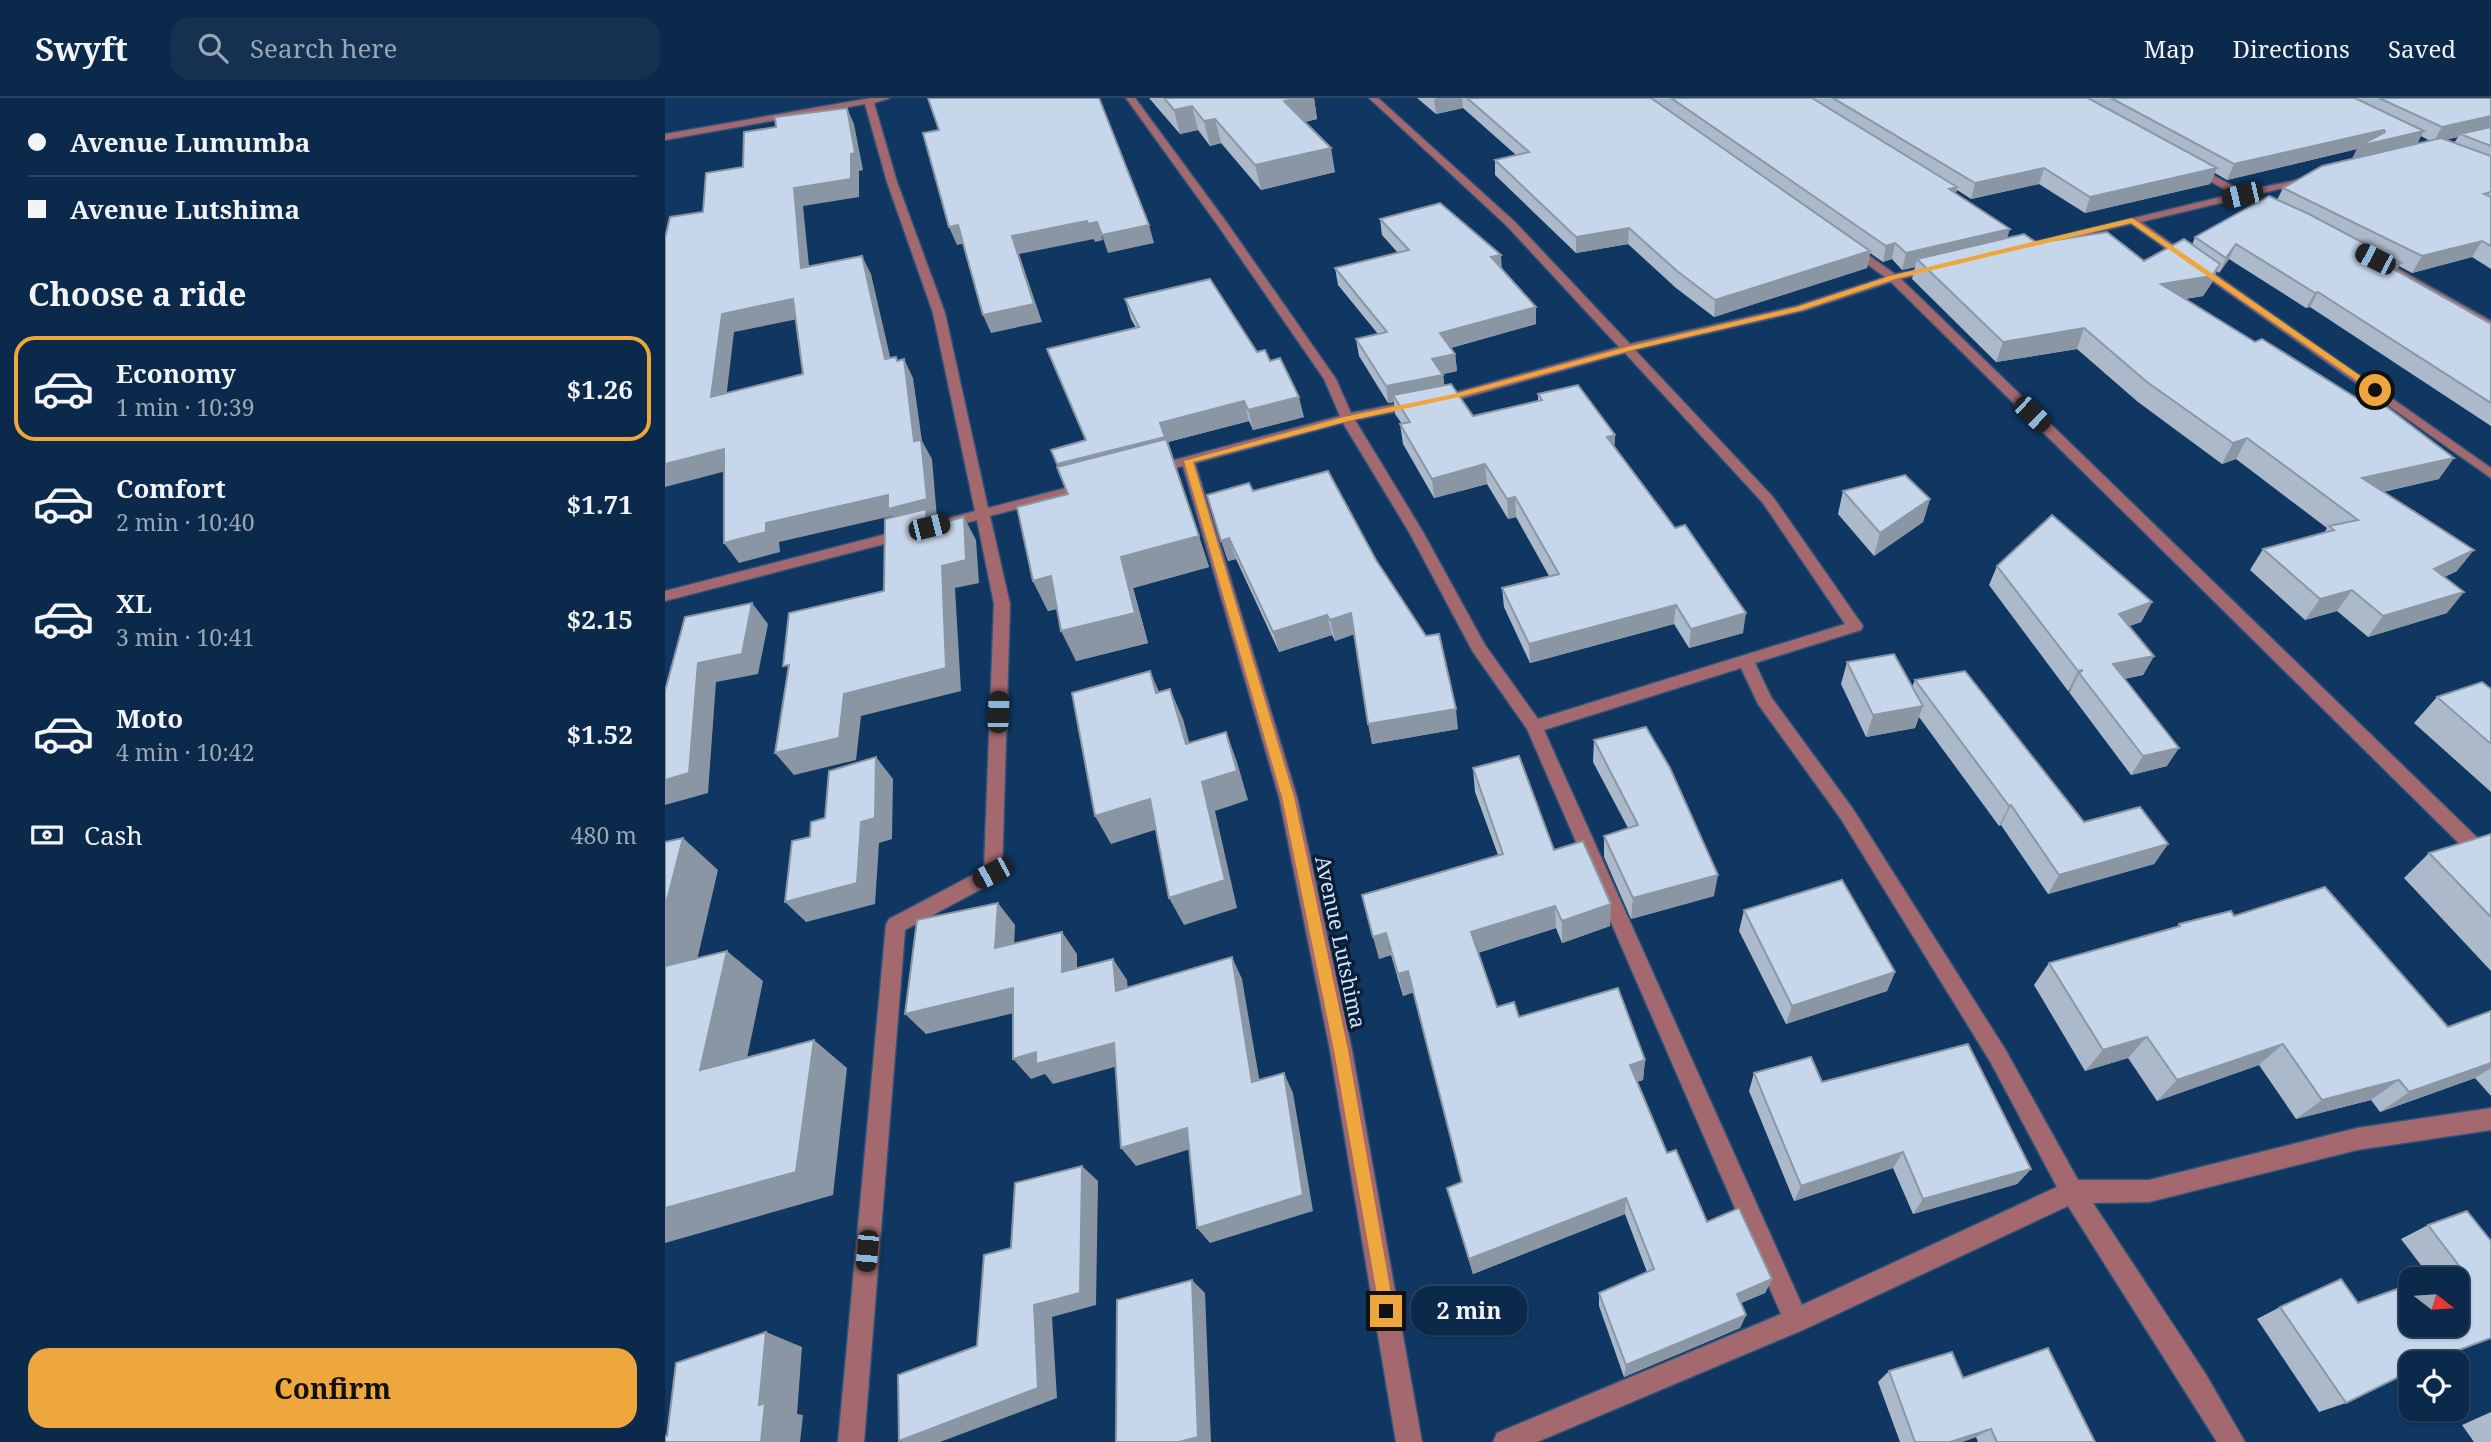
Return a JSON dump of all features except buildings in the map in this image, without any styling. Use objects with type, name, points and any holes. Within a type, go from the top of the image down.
[{"type":"street","points":[[1130,98],[1223,225],[1330,379],[1347,418],[1416,532],[1479,648],[1534,727],[1796,1320]]},
{"type":"street","points":[[1373,98],[1511,223],[1630,348],[1768,500],[1855,626],[1534,727]]},
{"type":"street","points":[[665,137],[878,99],[892,182],[939,313],[1002,604],[992,873],[896,925],[851,1442]]},
{"type":"street","points":[[2185,163],[2264,205]]},
{"type":"street","points":[[2006,250],[2026,241],[2132,220],[2318,176]]},
{"type":"street","points":[[2132,220],[2491,474]]},
{"type":"street","points":[[1837,239],[1892,278],[2491,863]]},
{"type":"street","points":[[2363,254],[2491,326]]},
{"type":"street","points":[[1137,474],[1347,418],[1459,395],[1630,348],[1799,309],[1892,278],[1943,266]]},
{"type":"street","name":"Avenue Lutshima","points":[[1188,461],[1288,797],[1341,1050],[1409,1442]]},
{"type":"street","points":[[665,596],[1098,484]]},
{"type":"street","points":[[1745,660],[1764,700],[1847,814],[1998,1056],[2072,1192],[2232,1442]]},
{"type":"street","points":[[1506,1442],[1796,1320],[2072,1192],[2149,1191],[2357,1139],[2491,1119]]},
{"type":"route","points":[[1386,1311],[1341,1050],[1288,797],[1188,461],[1347,418],[1459,395],[1630,348],[1799,309],[1892,278],[2132,220],[2375,390]]}]
